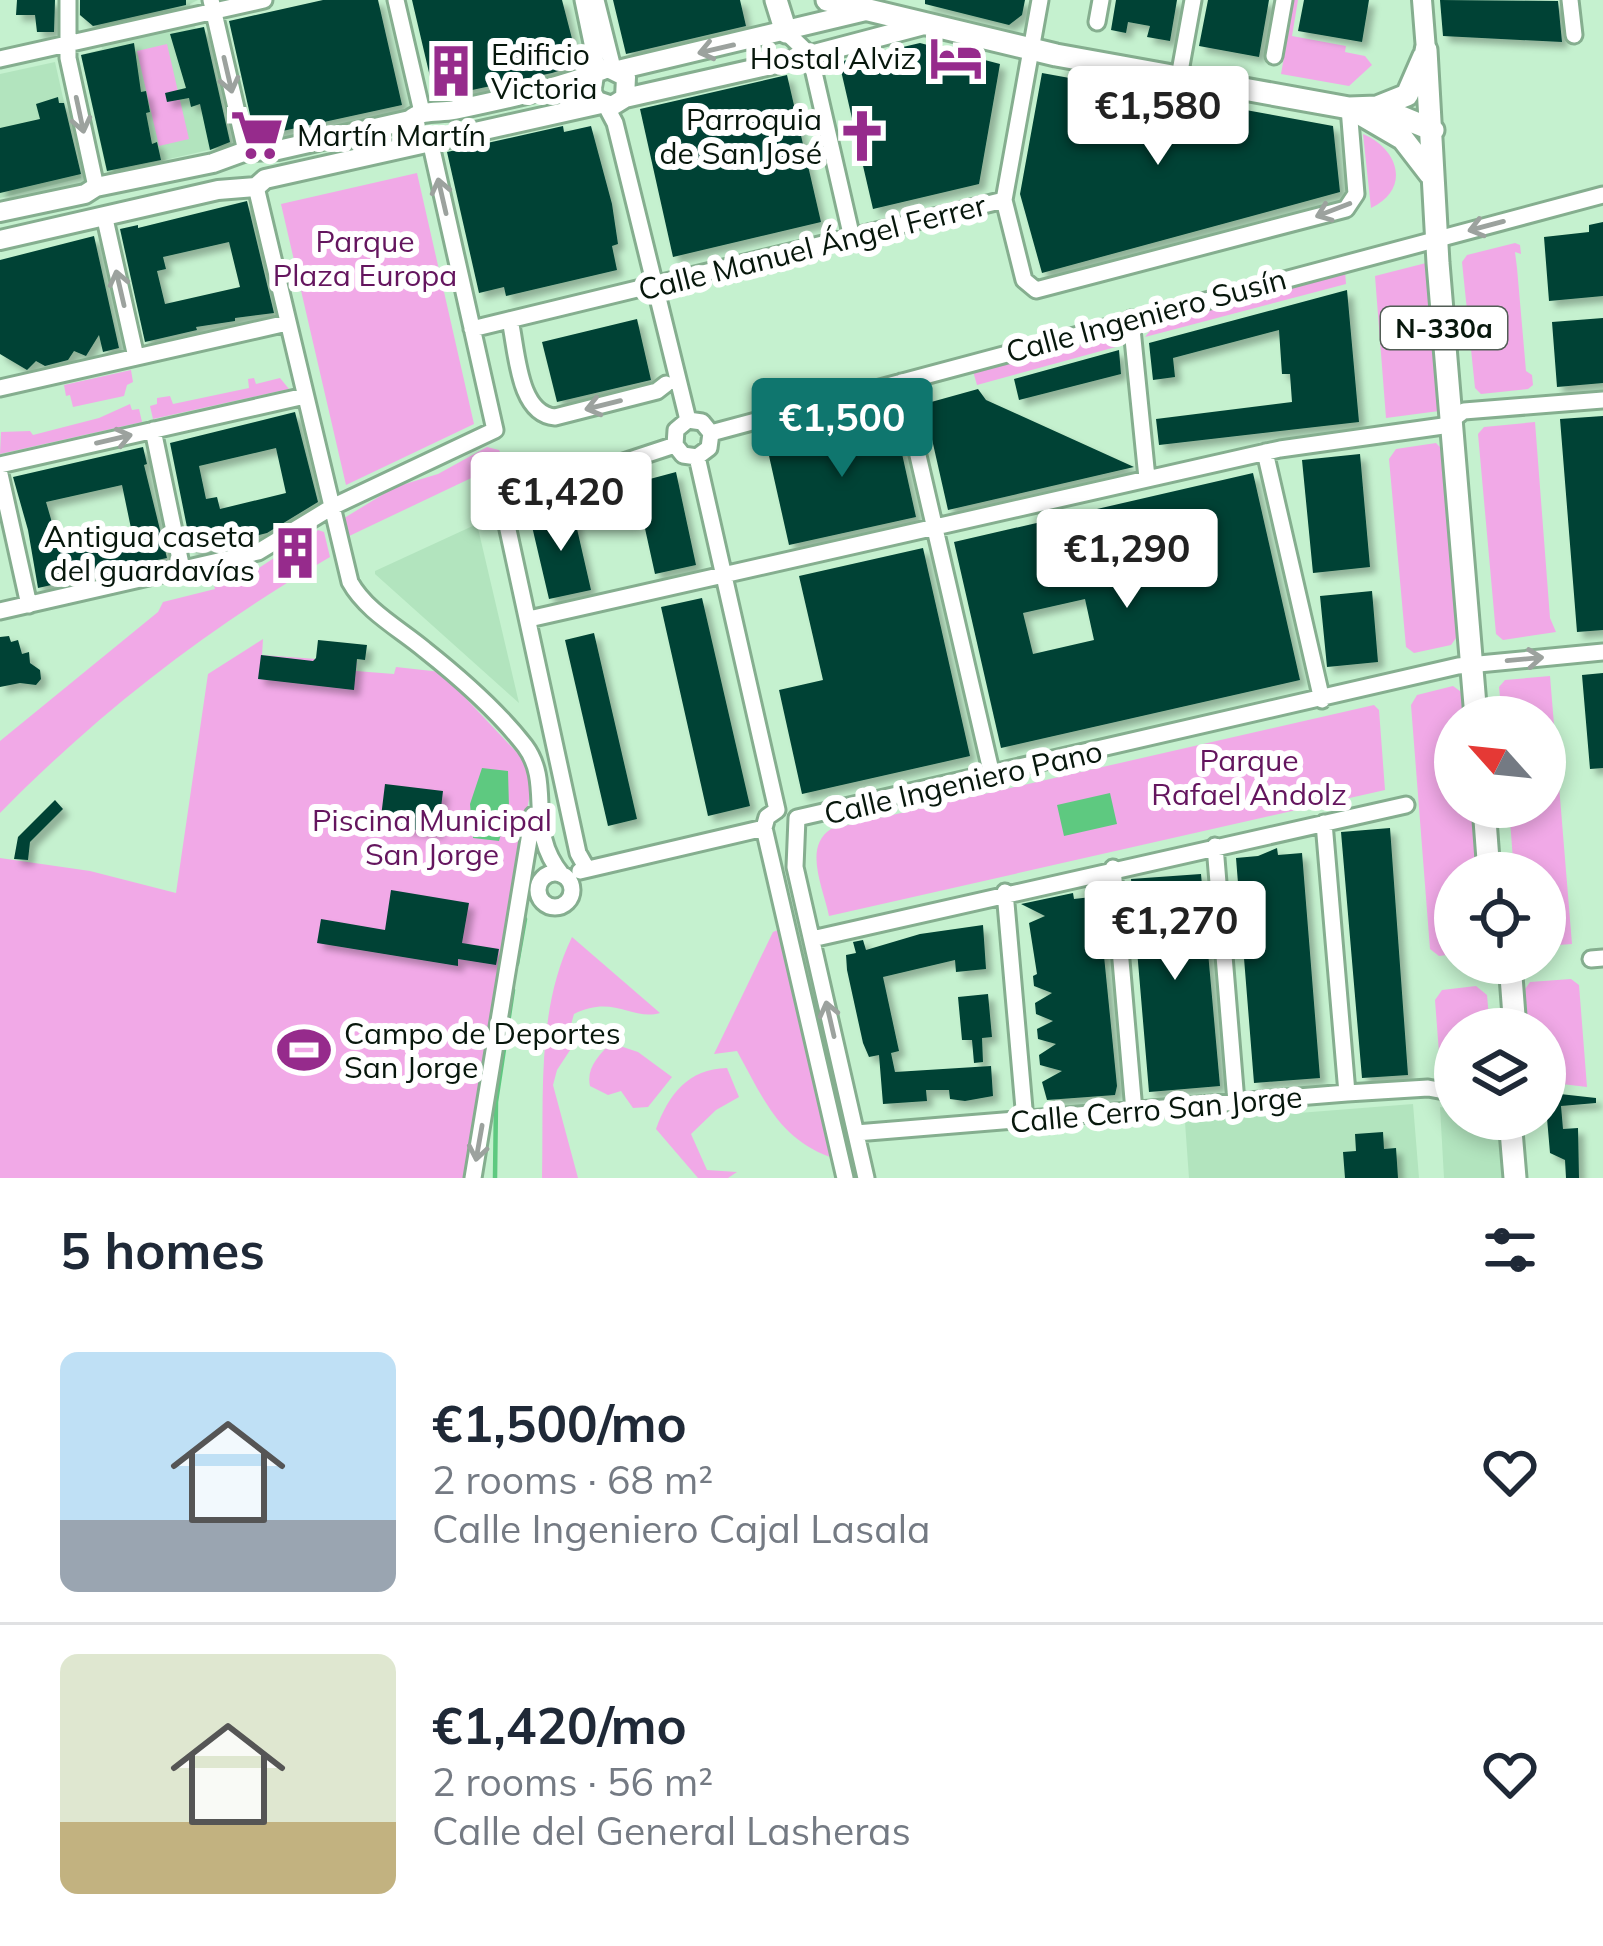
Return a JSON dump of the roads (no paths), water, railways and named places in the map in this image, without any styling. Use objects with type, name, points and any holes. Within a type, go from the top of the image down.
[{"type":"highway","points":[[776,0],[786,32]]},
{"type":"highway","points":[[827,0],[884,8],[926,24],[1031,50],[1433,122]]},
{"type":"highway","points":[[1378,115],[1407,95],[1426,50]]},
{"type":"highway","name":"N-330a","points":[[1426,50],[1433,122],[1432,178],[1458,416],[1477,696]]},
{"type":"highway","points":[[1378,115],[1413,148],[1432,178]]},
{"type":"highway","name":"N-330a","points":[[1433,122],[1441,151],[1442,238]]},
{"type":"highway","name":"N-330a","points":[[1478,664],[1485,696]]},
{"type":"highway","points":[[1512,1140],[1515,1178]]},
{"type":"highway","points":[[1524,1140],[1528,1178]]},
{"type":"main road","points":[[1422,0],[1426,50]]},
{"type":"main road","points":[[0,212],[884,8]]},
{"type":"main road","points":[[0,240],[614,102],[926,24]]},
{"type":"main road","points":[[606,72],[628,82],[614,102]]},
{"type":"main road","points":[[606,72],[591,92],[614,102]]},
{"type":"main road","points":[[421,116],[440,124],[428,143]]},
{"type":"main road","points":[[421,116],[408,134],[428,143]]},
{"type":"main road","points":[[246,153],[266,160],[255,184]]},
{"type":"main road","points":[[246,153],[231,175],[255,184]]},
{"type":"main road","points":[[95,189],[115,198],[103,217]]},
{"type":"main road","points":[[95,189],[84,210],[103,217]]},
{"type":"street","points":[[68,0],[68,43],[95,189]]},
{"type":"street","points":[[0,58],[213,6],[265,0]]},
{"type":"street","points":[[396,0],[421,116]]},
{"type":"street","points":[[584,0],[606,72]]},
{"type":"street","points":[[596,0],[606,72]]},
{"type":"street","name":"Calle Manuel Ángel Ferrer","points":[[472,329],[1004,200],[1040,0]]},
{"type":"street","points":[[1097,22],[1101,0]]},
{"type":"street","points":[[1179,77],[1193,0]]},
{"type":"street","points":[[1274,56],[1284,0]]},
{"type":"street","points":[[1570,0],[1574,35]]},
{"type":"street","points":[[213,6],[246,153]]},
{"type":"street","points":[[786,32],[810,55],[852,238]]},
{"type":"street","points":[[614,102],[653,253],[655,284],[688,420]]},
{"type":"street","points":[[1004,200],[1024,280],[1036,290],[1177,254],[1350,206],[1356,194],[1349,108]]},
{"type":"street","points":[[0,611],[259,552],[332,507],[495,430],[428,143]]},
{"type":"street","points":[[255,184],[346,572],[356,593],[430,653],[524,745],[536,767],[542,840],[550,861],[565,877],[570,895],[559,906],[545,904],[530,830]]},
{"type":"street","name":"Calle Ingeniero Susín","points":[[711,434],[1603,195]]},
{"type":"street","points":[[103,217],[136,357]]},
{"type":"street","points":[[1131,319],[1147,478]]},
{"type":"street","points":[[510,320],[530,403],[538,413],[555,417],[657,391],[666,384]]},
{"type":"street","points":[[0,388],[287,323]]},
{"type":"street","points":[[902,382],[992,775]]},
{"type":"street","points":[[0,465],[305,396]]},
{"type":"street","points":[[530,619],[1264,452],[1443,426],[1458,416],[1603,400]]},
{"type":"street","points":[[688,420],[702,422],[711,434],[709,448],[697,457],[683,455],[675,445],[676,430],[688,420]]},
{"type":"street","points":[[153,430],[182,569]]},
{"type":"street","points":[[587,868],[578,854],[502,502],[675,445]]},
{"type":"street","points":[[1264,452],[1322,700]]},
{"type":"street","points":[[697,457],[777,810]]},
{"type":"street","points":[[0,475],[29,605]]},
{"type":"street","name":"Calle Ingeniero Pano","points":[[797,818],[1478,664],[1603,652]]},
{"type":"street","points":[[473,1178],[538,795]]},
{"type":"street","points":[[812,939],[1406,805]]},
{"type":"street","points":[[845,1178],[765,831],[767,817],[777,810],[789,810],[800,830],[794,840],[795,867],[866,1178]]},
{"type":"street","points":[[1324,823],[1347,1093]]},
{"type":"street","points":[[520,904],[552,873],[565,877],[587,868],[765,831]]},
{"type":"street","points":[[765,831],[778,845],[794,840]]},
{"type":"street","points":[[1215,845],[1236,1102]]},
{"type":"street","points":[[1113,868],[1134,1111]]},
{"type":"street","points":[[1005,892],[1025,1120]]},
{"type":"street","name":"Calle Cerro San Jorge","points":[[856,1133],[1434,1089]]},
{"type":"waterway","points":[[517,964],[525,919]]},
{"type":"waterway","points":[[495,1178],[496,1102],[513,990]]},
{"type":"place","name":"Hostal Alviz","points":[[956,58]]},
{"type":"place","name":"Edificio Victoria","points":[[451,71]]},
{"type":"place","name":"Martín Martín","points":[[257,135]]},
{"type":"place","name":"Parroquia de San José","points":[[862,136]]},
{"type":"place","name":"Antigua caseta del guardavías","points":[[295,553]]},
{"type":"place","name":"Campo de Deportes San Jorge","points":[[304,1050]]},
{"type":"park label","name":"Parque Plaza Europa","points":[[365,258]]},
{"type":"park label","name":"Parque Rafael Andolz","points":[[1249,778]]},
{"type":"park label","name":"Piscina Municipal San Jorge","points":[[432,837]]}]
